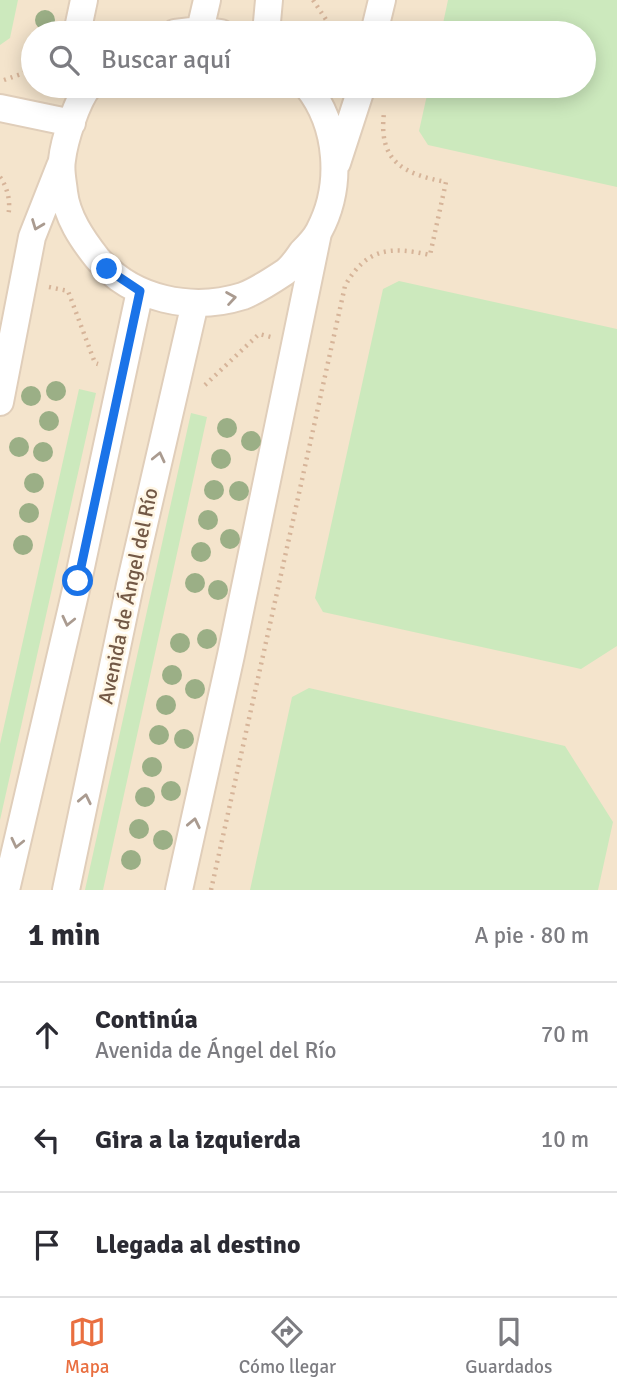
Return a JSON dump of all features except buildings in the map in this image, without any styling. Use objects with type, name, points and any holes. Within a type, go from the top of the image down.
[{"type":"street","points":[[80,21],[84,0]]},
{"type":"street","points":[[201,21],[206,0]]},
{"type":"street","points":[[267,21],[269,0]]},
{"type":"street","points":[[377,21],[382,0]]},
{"type":"street","points":[[0,402],[33,237],[81,98]]},
{"type":"street","points":[[317,98],[330,131],[335,168]]},
{"type":"street","points":[[179,890],[231,655],[318,233],[331,200],[335,168],[358,98]]},
{"type":"street","points":[[0,108],[72,123]]},
{"type":"street","points":[[61,161],[65,201],[81,238],[107,269],[140,291],[167,300],[195,303],[244,296],[287,271],[318,233]]},
{"type":"street","points":[[6,890],[78,581],[140,291]]},
{"type":"street","name":"Avenida de Ángel del Río","points":[[66,890],[130,585],[195,303]]},
{"type":"path","points":[[313,0],[327,21]]},
{"type":"path","points":[[0,81],[21,73]]},
{"type":"path","points":[[211,890],[345,286],[360,263],[372,256],[398,249],[429,255],[438,222],[446,182],[415,176],[400,166],[386,143],[383,128],[386,104]]},
{"type":"path","points":[[0,177],[8,195],[8,220]]},
{"type":"shaded area","points":[[0,0],[617,0],[617,890],[0,890]]},
{"type":"green space","points":[[0,0],[18,0],[10,38],[0,45]]},
{"type":"green space","points":[[448,0],[617,0],[617,187],[428,145],[419,131],[426,98],[596,98],[596,21],[444,21]]},
{"type":"green space","points":[[399,281],[617,329],[617,646],[581,669],[323,612],[315,598],[383,289]]},
{"type":"green space","points":[[79,389],[96,393],[0,820],[0,744]]},
{"type":"green space","points":[[191,413],[207,417],[103,890],[85,890]]},
{"type":"green space","points":[[309,688],[565,746],[613,822],[598,890],[250,890],[292,697]]},
{"type":"route","points":[[78,581],[140,291],[107,269]]}]
